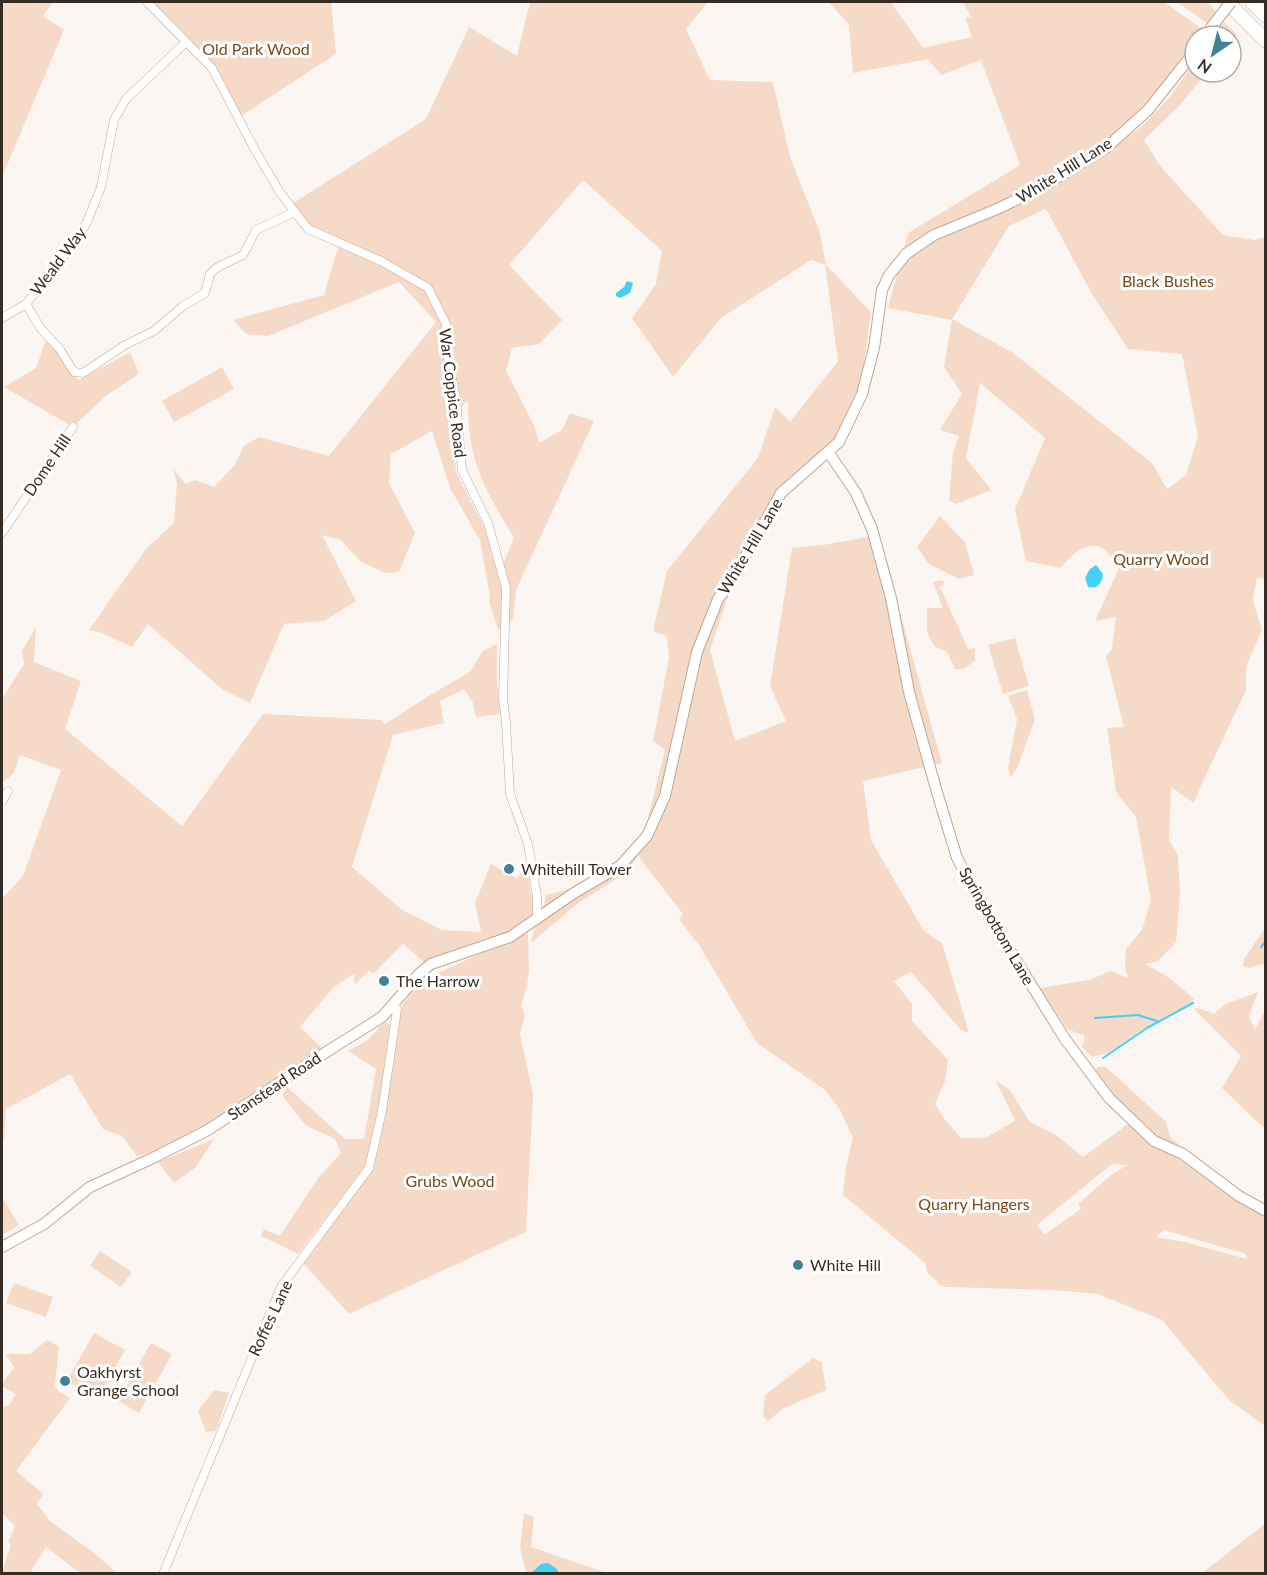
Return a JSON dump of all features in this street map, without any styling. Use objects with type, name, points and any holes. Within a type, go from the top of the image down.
[{"type":"highway","points":[[1229,2],[1266,41]]},
{"type":"highway","points":[[1252,2],[1266,16]]},
{"type":"street","name":"War Coppice Road","points":[[147,2],[212,68],[255,150],[279,190],[308,229],[381,261],[428,288],[446,324],[448,360],[456,398],[462,470],[488,523],[506,588],[503,699],[510,794],[528,844],[537,896],[537,918]]},
{"type":"street","points":[[1214,24],[1229,2]]},
{"type":"street","name":"Weald Way","points":[[2,318],[26,304],[71,248],[87,222],[101,187],[114,120],[126,99],[186,42]]},
{"type":"street","name":"White Hill Lane","points":[[537,918],[620,866],[647,836],[665,796],[697,652],[718,599],[734,577],[781,493],[839,442],[862,394],[874,348],[882,290],[889,275],[906,254],[933,235],[997,210],[1039,189],[1106,147],[1148,110],[1183,66]]},
{"type":"street","points":[[26,304],[41,329],[59,348],[74,372],[83,373],[125,345],[154,331],[183,306],[205,293],[210,274],[218,267],[243,255],[256,230],[295,212]]},
{"type":"street","name":"Dome Hill","points":[[2,533],[73,427]]},
{"type":"street","name":"Springbottom Lane","points":[[829,453],[856,493],[873,529],[891,598],[909,692],[936,789],[957,858],[989,917],[1065,1039],[1109,1098],[1154,1142],[1183,1154],[1239,1196],[1266,1211]]},
{"type":"street","points":[[2,802],[8,791]]},
{"type":"street","name":"Stanstead Road","points":[[2,1247],[44,1224],[90,1187],[208,1130],[371,1024],[383,1016],[420,972],[431,964],[510,937],[537,918]]},
{"type":"street","name":"Roffes Lane","points":[[163,1574],[281,1287],[369,1168],[382,1111],[397,1010],[394,1003]]},
{"type":"green space","points":[[2,2],[53,2],[43,16],[64,30],[2,177]]},
{"type":"green space","name":"Old Park Wood","points":[[148,2],[331,2],[336,54],[238,118],[212,68]]},
{"type":"green space","name":"Quarry Hangers","points":[[530,2],[708,2],[686,29],[710,80],[773,82],[790,157],[820,233],[826,265],[871,312],[861,385],[837,438],[790,487],[779,505],[727,599],[710,650],[735,741],[786,721],[770,686],[792,548],[868,537],[875,523],[942,763],[863,781],[871,840],[924,931],[942,943],[969,1033],[961,1030],[911,972],[894,981],[912,1004],[912,1021],[948,1060],[945,1081],[935,1104],[961,1138],[985,1138],[1015,1121],[996,1081],[1010,1090],[1029,1121],[1056,1135],[1083,1157],[1128,1124],[1090,1079],[1098,1067],[1106,1067],[1166,1122],[1170,1137],[1265,1208],[1265,1426],[1229,1400],[1162,1320],[1098,1294],[1052,1290],[945,1287],[936,1283],[938,1282],[927,1272],[925,1263],[843,1195],[846,1167],[853,1138],[839,1108],[825,1090],[757,1043],[701,948],[679,919],[683,914],[639,855],[627,872],[577,904],[531,943],[534,929],[545,919],[622,869],[639,854],[665,750],[653,741],[669,658],[667,636],[653,631],[667,571],[758,458],[775,407],[790,422],[838,361],[825,265],[811,260],[721,318],[673,377],[632,318],[656,284],[662,251],[583,180],[509,265],[562,320],[539,344],[512,348],[506,371],[535,427],[539,443],[562,430],[570,413],[594,421],[516,590],[513,619],[498,630],[489,601],[480,540],[450,488],[432,431],[391,454],[389,483],[415,533],[399,572],[385,573],[361,562],[341,540],[322,535],[356,601],[324,621],[284,624],[250,703],[223,690],[148,624],[132,647],[99,632],[89,630],[146,549],[174,523],[177,483],[173,469],[186,484],[195,480],[214,487],[234,466],[244,446],[259,437],[329,456],[436,322],[399,282],[268,336],[246,334],[233,320],[324,295],[339,244],[308,229],[290,205],[426,119],[469,27],[517,56]],"holes":[[[468,401],[468,422],[474,458],[486,489],[514,538],[498,576],[484,527],[456,472],[452,414]],[[1112,1164],[1127,1165],[1110,1176],[1078,1204],[1081,1209],[1044,1235],[1037,1225]],[[1164,1230],[1246,1254],[1247,1259],[1185,1242],[1156,1237]]]},
{"type":"green space","points":[[774,2],[829,2],[775,3]]},
{"type":"green space","points":[[829,2],[891,2],[923,48],[972,37],[965,18],[971,17],[963,2],[1164,2],[1195,24],[1183,24],[1183,55],[1151,97],[1132,117],[1037,196],[1108,152],[1141,127],[1169,98],[1183,78],[1183,84],[1197,84],[1180,105],[1144,140],[1161,167],[1223,235],[1255,240],[1265,237],[1266,579],[1257,578],[1253,600],[1262,630],[1246,667],[1246,690],[1194,803],[1171,787],[1169,840],[1178,855],[1180,894],[1176,942],[1158,961],[1145,964],[1171,979],[1194,999],[1193,1002],[1143,1029],[1108,1053],[1092,1057],[1082,1047],[1085,1036],[1067,1029],[1040,988],[1089,980],[1111,971],[1128,978],[1125,968],[1126,949],[1142,930],[1151,900],[1136,817],[1116,792],[1107,728],[1124,727],[1106,656],[1112,649],[1116,617],[1095,621],[1122,562],[1114,561],[1108,553],[1094,546],[1080,549],[1061,568],[1026,561],[1015,509],[1045,438],[980,383],[966,458],[991,490],[956,504],[949,500],[953,452],[959,436],[940,430],[962,394],[944,367],[952,320],[888,308],[908,233],[1020,165],[981,60],[941,75],[928,59],[853,73],[849,25]],"holes":[[[1046,209],[1092,294],[1128,349],[1182,354],[1198,436],[1186,475],[1167,489],[1152,463],[1013,353],[952,319],[1009,226]]]},
{"type":"green space","points":[[1177,2],[1207,2],[1216,11],[1207,23]]},
{"type":"green space","points":[[46,340],[79,380],[130,352],[139,374],[107,395],[73,427],[4,387],[36,368]]},
{"type":"green space","points":[[222,367],[234,389],[174,422],[162,401]]},
{"type":"green space","points":[[940,516],[965,542],[974,575],[959,579],[929,564],[917,547]]},
{"type":"green space","points":[[942,580],[945,583],[940,587],[968,649],[975,648],[975,661],[963,669],[955,669],[947,652],[934,646],[927,632],[927,608],[943,608],[933,582]]},
{"type":"green space","points":[[36,627],[34,662],[81,681],[65,729],[182,826],[263,714],[382,720],[385,724],[470,672],[482,652],[497,644],[500,714],[476,717],[473,703],[464,689],[440,701],[444,723],[393,735],[352,867],[402,910],[442,930],[481,932],[475,903],[491,864],[516,878],[527,869],[534,908],[532,916],[503,935],[486,938],[425,963],[403,944],[373,974],[369,971],[354,985],[355,973],[334,987],[300,1027],[322,1048],[216,1123],[159,1150],[137,1156],[122,1136],[103,1129],[70,1074],[6,1109],[2,1143],[2,899],[23,876],[61,770],[20,755],[14,773],[2,783],[2,699],[24,664],[22,651]]},
{"type":"green space","points":[[1015,638],[1029,686],[1003,694],[988,645]]},
{"type":"green space","points":[[1027,690],[1035,719],[1018,766],[1011,777],[1008,768],[1017,719],[1008,696]]},
{"type":"green space","points":[[570,889],[543,910],[546,895]]},
{"type":"green space","points":[[1265,928],[1265,963],[1250,968],[1243,966],[1244,959]]},
{"type":"green space","name":"Grubs Wood","points":[[528,934],[529,970],[521,1006],[525,1015],[520,1034],[533,1094],[526,1232],[349,1314],[303,1263],[373,1169],[402,1005],[421,981],[520,935]]},
{"type":"green space","points":[[1258,992],[1249,1016],[1255,1030],[1265,1010],[1265,1129],[1222,1088],[1241,1056],[1194,1009],[1198,1008],[1214,1014],[1226,1004]]},
{"type":"green space","points":[[385,1021],[390,1025],[379,1112],[367,1164],[298,1254],[261,1236],[264,1229],[280,1236],[318,1178],[341,1153],[335,1139],[305,1125],[282,1095],[287,1087],[345,1139],[364,1139],[376,1069],[348,1051],[368,1040]]},
{"type":"green space","points":[[214,1139],[196,1167],[174,1183],[158,1162]]},
{"type":"green space","points":[[2,1197],[19,1225],[2,1235]]},
{"type":"green space","points":[[100,1251],[132,1272],[121,1287],[90,1266]]},
{"type":"green space","points":[[14,1283],[53,1297],[46,1317],[6,1303]]},
{"type":"green space","points":[[94,1333],[125,1350],[98,1398],[67,1381]]},
{"type":"green space","points":[[47,1340],[59,1346],[55,1385],[58,1391],[70,1398],[16,1471],[43,1494],[37,1504],[50,1521],[93,1552],[117,1573],[80,1573],[46,1547],[30,1573],[2,1573],[11,1544],[8,1542],[15,1526],[2,1515],[2,1407],[9,1405],[16,1394],[3,1387],[2,1383],[14,1368],[6,1354],[30,1354]]},
{"type":"green space","points":[[151,1343],[172,1354],[139,1413],[118,1401]]},
{"type":"green space","points":[[813,1358],[822,1363],[826,1390],[784,1408],[768,1421],[763,1416],[765,1395]]},
{"type":"green space","points":[[214,1390],[229,1393],[216,1431],[206,1432],[198,1411]]},
{"type":"green space","points":[[524,1513],[534,1517],[531,1547],[607,1573],[526,1573],[520,1547]]},
{"type":"green space","points":[[1265,1524],[1265,1573],[1202,1573]]},
{"type":"water","points":[[627,281],[633,283],[630,293],[620,298],[616,296],[616,293],[624,287]]},
{"type":"water","points":[[1096,565],[1103,574],[1102,580],[1097,586],[1088,587],[1085,578],[1090,569]]},
{"type":"water","points":[[548,1563],[559,1573],[531,1573],[541,1564]]},
{"type":"waterway","points":[[1261,947],[1266,941]]},
{"type":"waterway","points":[[1103,1058],[1147,1028],[1193,1003]]},
{"type":"waterway","points":[[1095,1018],[1138,1015],[1157,1021]]},
{"type":"place","name":"Whitehill Tower","points":[[509,869]]},
{"type":"place","name":"The Harrow","points":[[384,981]]},
{"type":"place","name":"White Hill","points":[[798,1265]]},
{"type":"place","name":"Oakhyrst Grange School","points":[[65,1381]]},
{"type":"park label","name":"Black Bushes","points":[[1168,281]]},
{"type":"park label","name":"Quarry Wood","points":[[1161,559]]}]
